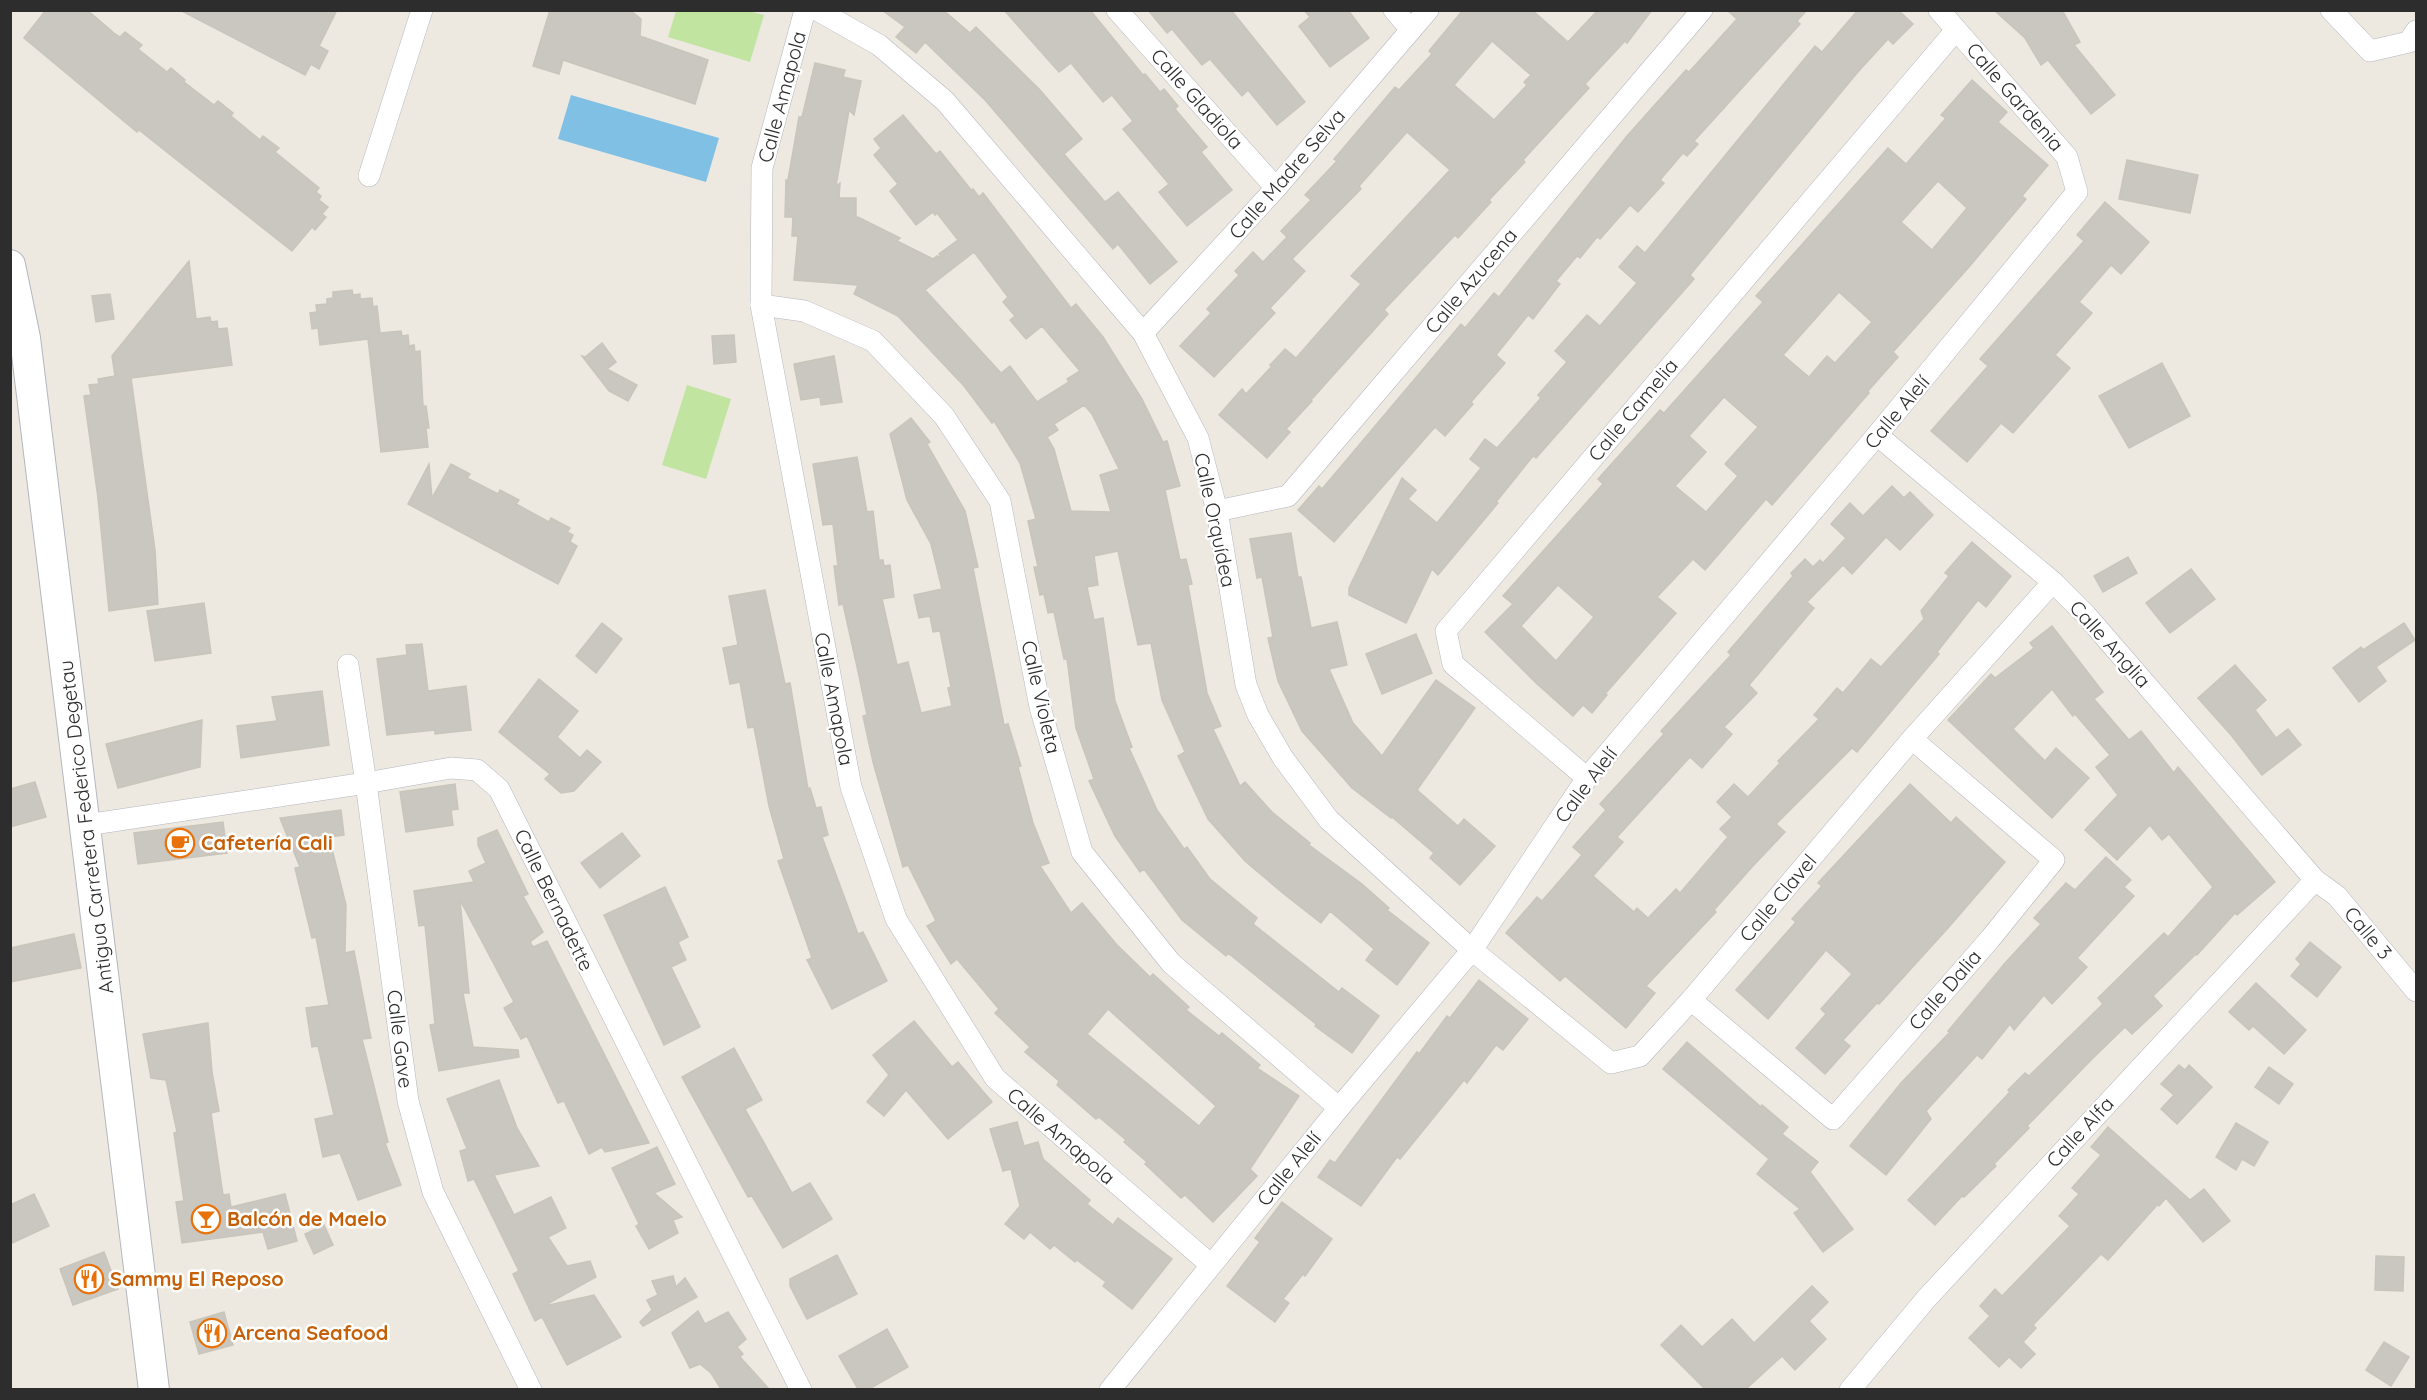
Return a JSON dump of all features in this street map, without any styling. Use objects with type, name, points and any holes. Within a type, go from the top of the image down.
[{"type":"street","points":[[369,176],[422,10]]},
{"type":"street","name":"Calle Amapola","points":[[805,10],[762,168],[761,305],[851,787],[896,918],[995,1078],[1210,1265]]},
{"type":"street","name":"Calle Orquídea","points":[[817,10],[879,45],[945,101],[1143,333],[1198,438],[1217,511],[1246,685],[1258,715],[1283,758],[1329,820],[1473,950]]},
{"type":"street","name":"Calle Gladiola","points":[[1117,10],[1276,188]]},
{"type":"street","points":[[1394,10],[1412,30]]},
{"type":"street","name":"Calle Madre Selva","points":[[1143,333],[1276,188],[1428,10]]},
{"type":"street","name":"Calle Azucena","points":[[1217,511],[1288,496],[1702,10]]},
{"type":"street","name":"Calle Gardenia","points":[[1939,10],[2067,157],[2077,192]]},
{"type":"street","points":[[2331,10],[2370,51],[2409,42],[2416,31]]},
{"type":"street","name":"Calle Camelia","points":[[1587,778],[1453,664],[1446,631],[1956,30]]},
{"type":"street","name":"Calle Alelí","points":[[1110,1389],[1339,1108],[1473,950],[1587,778],[1877,435],[2077,192]]},
{"type":"street","name":"Antigua Carretera Federico Degetau","points":[[10,265],[86,825],[154,1389]]},
{"type":"street","name":"Calle Violeta","points":[[761,305],[804,311],[873,341],[944,416],[1000,501],[1040,707],[1082,852],[1170,963],[1339,1108]]},
{"type":"street","name":"Calle Anglia","points":[[1877,435],[2053,582],[2118,651],[2315,880]]},
{"type":"street","name":"Calle Clavel","points":[[1473,950],[1611,1063],[1640,1056],[1691,1000],[1912,739],[2053,582]]},
{"type":"street","name":"Calle Gave","points":[[348,665],[408,1101],[433,1192],[531,1389]]},
{"type":"street","name":"Calle Dalia","points":[[1691,1000],[1833,1119],[1990,939],[2054,860],[1912,739]]},
{"type":"street","name":"Calle Bernadette","points":[[86,825],[452,768],[477,770],[499,789],[801,1389]]},
{"type":"street","name":"Calle 3","points":[[2315,880],[2337,896],[2416,991]]},
{"type":"street","name":"Calle Alfa","points":[[1850,1389],[1926,1299],[2315,880]]},
{"type":"green space","points":[[676,11],[749,11],[764,15],[750,62],[668,37]]},
{"type":"green space","points":[[687,385],[731,399],[706,479],[662,465]]},
{"type":"water","points":[[571,95],[719,138],[706,182],[558,139]]},
{"type":"building","points":[[46,10],[87,10],[120,37],[125,32],[142,45],[138,49],[167,72],[171,68],[185,80],[184,82],[214,105],[218,101],[233,113],[231,116],[260,140],[263,136],[279,148],[275,152],[319,188],[316,192],[321,196],[319,200],[328,207],[322,214],[326,217],[315,230],[312,227],[292,251],[139,130],[137,132],[24,38]]},
{"type":"building","points":[[180,10],[337,10],[319,46],[328,51],[319,69],[311,64],[305,75]]},
{"type":"building","points":[[550,10],[630,10],[641,19],[640,36],[708,60],[695,104],[563,60],[559,74],[533,66]]},
{"type":"building","points":[[882,10],[943,10],[970,33],[976,27],[1040,90],[1082,139],[1064,154],[1105,202],[1118,192],[1177,262],[1150,284],[1118,244],[1113,249],[985,100],[925,42],[916,53],[896,37],[905,27]]},
{"type":"building","points":[[1004,10],[1090,10],[1143,75],[1145,74],[1160,92],[1164,89],[1178,106],[1175,109],[1207,147],[1201,152],[1232,190],[1187,226],[1159,192],[1169,184],[1123,129],[1133,121],[1112,95],[1103,102],[1071,63],[1059,72]]},
{"type":"building","points":[[1148,10],[1231,10],[1305,102],[1277,125],[1248,90],[1242,96],[1210,59],[1202,65],[1172,29],[1167,33]]},
{"type":"building","points":[[1304,10],[1348,10],[1369,38],[1330,67],[1299,26],[1310,17]]},
{"type":"building","points":[[1463,10],[1532,10],[1568,42],[1598,10],[1652,10],[1627,43],[1625,41],[1585,84],[1589,88],[1523,160],[1525,162],[1489,200],[1491,202],[1458,238],[1455,235],[1384,310],[1388,314],[1286,429],[1290,432],[1267,458],[1219,415],[1242,389],[1246,394],[1285,349],[1296,358],[1361,284],[1351,276],[1450,170],[1407,132],[1359,186],[1361,189],[1292,259],[1305,271],[1270,308],[1275,313],[1214,377],[1180,346],[1211,313],[1207,309],[1239,275],[1235,271],[1253,252],[1263,262],[1287,237],[1281,231],[1311,200],[1305,195],[1337,161],[1334,159],[1395,87],[1399,90],[1432,54],[1429,51]],"holes":[[[1492,41],[1531,75],[1524,82],[1527,85],[1494,120],[1454,85]]]},
{"type":"building","points":[[1727,10],[1807,10],[1797,21],[1800,24],[1694,141],[1698,144],[1687,156],[1683,153],[1660,180],[1664,183],[1638,212],[1630,205],[1600,239],[1597,237],[1580,258],[1577,256],[1556,281],[1560,284],[1533,319],[1528,315],[1496,355],[1505,363],[1445,436],[1435,427],[1334,542],[1298,510],[1319,486],[1322,489],[1461,324],[1465,328],[1494,293],[1499,297],[1627,136],[1686,70],[1689,72],[1737,19]]},
{"type":"building","points":[[1858,10],[1898,10],[1913,24],[1893,44],[1888,39],[1857,73],[1690,275],[1694,279],[1536,458],[1533,456],[1496,502],[1498,503],[1438,575],[1432,569],[1406,623],[1349,595],[1349,588],[1402,478],[1416,490],[1408,499],[1437,523],[1481,468],[1470,459],[1485,439],[1497,448],[1541,398],[1538,395],[1567,362],[1555,351],[1587,315],[1600,326],[1637,283],[1619,267],[1637,246],[1645,253],[1815,46],[1822,52]]},
{"type":"building","points":[[1994,10],[2062,10],[2080,42],[2074,45],[2115,95],[2091,114],[2048,60],[2041,65],[2025,38]]},
{"type":"building","points":[[815,63],[845,70],[843,77],[861,81],[854,115],[849,110],[836,186],[840,183],[839,198],[856,198],[856,218],[900,238],[897,241],[933,259],[937,256],[943,259],[939,254],[958,240],[937,213],[935,215],[933,212],[916,225],[890,191],[898,184],[874,155],[881,148],[874,139],[903,115],[936,154],[940,151],[972,191],[973,189],[979,197],[983,193],[1071,308],[1076,304],[1103,337],[1142,399],[1163,442],[1167,441],[1180,486],[1165,490],[1180,560],[1186,559],[1192,584],[1188,585],[1207,693],[1221,726],[1213,729],[1240,786],[1245,782],[1272,812],[1310,843],[1309,845],[1362,884],[1389,908],[1387,910],[1429,943],[1397,985],[1366,960],[1374,949],[1330,911],[1321,923],[1245,861],[1208,819],[1178,756],[1185,752],[1162,700],[1151,643],[1138,645],[1118,551],[1094,556],[1098,585],[1087,587],[1094,620],[1103,618],[1115,701],[1132,747],[1129,748],[1157,810],[1184,849],[1187,847],[1210,879],[1257,918],[1253,924],[1339,992],[1342,988],[1379,1016],[1352,1053],[1315,1026],[1316,1024],[1228,953],[1226,956],[1182,920],[1144,869],[1140,872],[1115,836],[1089,781],[1094,779],[1076,728],[1067,659],[1064,659],[1054,612],[1048,613],[1044,594],[1040,595],[1034,567],[1038,567],[1028,521],[1036,519],[1020,463],[994,421],[992,423],[964,386],[898,316],[854,294],[858,285],[794,280],[798,236],[792,236],[793,217],[785,217],[786,180],[788,180],[799,117],[802,117]],"holes":[[[974,252],[1008,297],[1003,302],[1015,316],[1010,320],[1026,339],[1042,326],[1080,371],[1067,379],[1069,382],[1037,402],[1010,366],[1001,373],[925,290]],[[1084,405],[1092,414],[1119,469],[1100,475],[1111,512],[1071,511],[1054,449],[1047,437],[1058,430],[1054,424]]]},
{"type":"building","points":[[1972,80],[2007,112],[1998,122],[2048,165],[2022,196],[2026,199],[1893,352],[1898,357],[1868,391],[1869,393],[1772,505],[1766,499],[1705,570],[1693,559],[1657,597],[1676,613],[1605,694],[1607,695],[1592,713],[1583,705],[1573,716],[1485,632],[1513,604],[1503,596],[1603,484],[1598,479],[1660,410],[1664,413],[1763,302],[1756,296],[1888,148],[1906,164],[1946,118],[1941,115]],"holes":[[[1938,181],[1967,208],[1932,250],[1901,222]],[[1839,292],[1872,322],[1835,363],[1827,356],[1809,377],[1783,355]],[[1724,397],[1758,427],[1725,464],[1738,476],[1706,512],[1675,486],[1706,452],[1689,436]],[[1558,585],[1594,617],[1556,661],[1521,626]]]},
{"type":"building","points":[[2127,160],[2198,175],[2190,213],[2119,199]]},
{"type":"building","points":[[2105,202],[2149,242],[2121,274],[2111,265],[2079,302],[2092,313],[2055,355],[2070,368],[2013,433],[2001,423],[1967,462],[1931,431],[1988,366],[1980,359],[2084,241],[2077,235]]},
{"type":"building","points":[[189,261],[196,319],[210,317],[211,322],[217,321],[218,329],[227,328],[232,365],[131,378],[155,550],[158,604],[109,611],[98,498],[84,396],[91,395],[89,385],[99,384],[98,379],[115,376],[112,356]]},
{"type":"building","points":[[352,290],[353,295],[360,294],[360,299],[372,298],[373,307],[377,306],[380,333],[401,331],[402,336],[408,335],[409,346],[414,345],[415,352],[420,351],[423,406],[426,406],[429,428],[426,428],[428,447],[381,452],[368,339],[320,345],[318,328],[312,329],[310,313],[317,312],[316,305],[327,304],[327,299],[333,298],[333,292]]},
{"type":"building","points":[[110,294],[114,319],[96,322],[92,296]]},
{"type":"building","points":[[734,335],[736,362],[714,364],[712,336]]},
{"type":"building","points":[[602,343],[616,362],[607,369],[637,385],[628,401],[609,391],[582,356],[585,357]]},
{"type":"building","points":[[834,356],[842,402],[821,405],[820,397],[801,400],[794,364]]},
{"type":"building","points":[[2162,363],[2190,416],[2129,448],[2099,396]]},
{"type":"building","points":[[911,418],[930,442],[927,444],[965,511],[978,567],[973,568],[1004,725],[1008,724],[1021,766],[1018,767],[1033,823],[1049,863],[1040,866],[1071,913],[1082,903],[1117,945],[1150,977],[1153,974],[1189,1007],[1186,1010],[1219,1036],[1222,1033],[1260,1065],[1257,1068],[1299,1096],[1250,1169],[1257,1176],[1213,1222],[1185,1195],[1181,1198],[1145,1164],[1147,1162],[1124,1142],[1126,1140],[1099,1117],[1096,1119],[1057,1085],[1059,1081],[1025,1052],[1030,1047],[995,1013],[999,1009],[957,959],[951,964],[927,926],[936,921],[908,865],[903,867],[873,762],[863,716],[867,715],[858,671],[843,604],[839,605],[834,566],[838,566],[833,524],[823,525],[813,464],[857,457],[867,512],[873,511],[879,560],[883,560],[884,566],[890,565],[894,597],[882,599],[897,665],[908,662],[921,713],[952,706],[948,688],[951,687],[940,631],[933,632],[930,616],[919,618],[914,595],[942,589],[931,544],[907,500],[890,434]],"holes":[[[1108,1009],[1216,1106],[1199,1126],[1087,1034]]]},
{"type":"building","points":[[429,464],[432,498],[451,464],[470,474],[467,478],[498,494],[500,490],[519,500],[516,504],[549,522],[551,518],[570,528],[567,532],[573,535],[570,542],[577,546],[558,584],[408,504]]},
{"type":"building","points":[[1892,486],[1904,498],[1910,492],[1933,515],[1900,550],[1886,537],[1852,574],[1843,565],[1807,602],[1814,608],[1749,685],[1757,693],[1724,727],[1732,734],[1702,768],[1690,757],[1617,837],[1623,842],[1593,876],[1634,912],[1637,908],[1648,918],[1676,889],[1680,893],[1728,837],[1720,829],[1732,817],[1717,802],[1734,784],[1748,797],[1780,763],[1778,761],[1819,719],[1814,715],[1837,688],[1843,693],[1871,659],[1881,667],[1924,619],[1921,611],[1949,576],[1945,573],[1972,542],[2011,576],[1986,607],[1978,600],[1937,652],[1939,654],[1857,752],[1852,748],[1776,824],[1785,832],[1714,910],[1716,912],[1646,986],[1655,993],[1626,1028],[1565,976],[1560,981],[1506,933],[1537,897],[1542,901],[1582,855],[1573,847],[1606,810],[1600,804],[1664,734],[1661,731],[1731,655],[1728,652],[1793,576],[1791,573],[1805,559],[1813,567],[1820,560],[1823,563],[1846,538],[1831,524],[1850,503],[1863,516]]},
{"type":"building","points":[[1291,533],[1298,577],[1301,577],[1311,628],[1337,622],[1347,665],[1329,669],[1353,723],[1382,756],[1436,680],[1475,708],[1417,790],[1458,826],[1464,819],[1495,846],[1460,885],[1430,858],[1434,853],[1392,817],[1352,788],[1302,731],[1278,681],[1268,638],[1273,637],[1262,577],[1257,578],[1250,539]]},
{"type":"building","points":[[2128,557],[2137,573],[2103,592],[2094,576]]},
{"type":"building","points":[[2191,569],[2215,599],[2170,633],[2146,603]]},
{"type":"building","points":[[765,590],[785,684],[790,683],[808,789],[810,788],[816,808],[821,807],[828,835],[822,837],[858,934],[863,932],[887,981],[832,1009],[807,960],[812,958],[778,861],[784,859],[769,806],[754,727],[748,728],[740,682],[730,684],[723,648],[738,645],[729,596]]},
{"type":"building","points":[[204,603],[211,653],[155,661],[147,611]]},
{"type":"building","points":[[602,623],[622,639],[596,673],[576,656]]},
{"type":"building","points":[[2404,623],[2415,640],[2376,667],[2386,681],[2359,702],[2333,668],[2361,647],[2363,650]]},
{"type":"building","points":[[2052,626],[2103,692],[2094,699],[2129,740],[2141,731],[2174,773],[2178,767],[2275,882],[2237,915],[2235,913],[2197,955],[2153,996],[2162,1006],[2132,1034],[2125,1027],[2027,1126],[2029,1128],[1994,1164],[1996,1166],[1964,1197],[1962,1196],[1935,1225],[1908,1200],[2010,1092],[2008,1090],[2025,1073],[2029,1076],[2103,1004],[2098,998],[2164,933],[2168,937],[2213,887],[2169,834],[2162,840],[2150,825],[2117,860],[2085,830],[2118,795],[2096,767],[2110,755],[2075,714],[2073,716],[2052,689],[2013,729],[2045,761],[2056,748],[2089,778],[2052,818],[1948,720],[1991,674],[1995,678],[2034,648],[2030,643]]},
{"type":"building","points":[[1416,634],[1432,673],[1382,694],[1366,654]]},
{"type":"building","points":[[422,644],[428,691],[466,686],[471,730],[435,734],[435,730],[387,735],[377,659],[407,655],[406,645]]},
{"type":"building","points":[[2235,665],[2266,700],[2255,710],[2276,738],[2288,729],[2301,745],[2262,775],[2198,698]]},
{"type":"building","points":[[539,679],[578,711],[557,737],[580,758],[587,750],[601,762],[574,791],[561,793],[545,779],[550,774],[499,732]]},
{"type":"building","points":[[322,691],[329,745],[241,758],[237,726],[277,721],[272,697]]},
{"type":"building","points":[[202,720],[200,767],[118,788],[106,744]]},
{"type":"building","points":[[35,782],[46,817],[10,827],[10,789]]},
{"type":"building","points":[[455,784],[458,809],[451,810],[453,825],[406,832],[400,792]]},
{"type":"building","points":[[1910,784],[1951,823],[1956,817],[2005,862],[1879,1004],[1877,1003],[1843,1040],[1850,1046],[1825,1074],[1796,1048],[1826,1014],[1821,1009],[1852,974],[1826,950],[1768,1019],[1736,990],[1796,922],[1792,919],[1822,886],[1818,883]]},
{"type":"building","points":[[341,810],[344,835],[329,837],[346,905],[345,953],[354,951],[371,1038],[362,1039],[388,1142],[385,1143],[401,1185],[358,1200],[340,1153],[323,1157],[315,1119],[334,1115],[318,1046],[312,1047],[306,1008],[329,1005],[316,937],[312,938],[295,868],[300,867],[280,818]]},
{"type":"building","name":"Cafetería Cali","points":[[223,822],[227,853],[138,864],[134,833]]},
{"type":"building","points":[[497,830],[528,894],[523,896],[543,932],[530,942],[533,947],[547,941],[649,1143],[605,1152],[602,1147],[589,1154],[564,1101],[558,1103],[527,1036],[521,1039],[504,1008],[514,1002],[460,900],[469,993],[463,993],[473,1047],[518,1050],[519,1057],[439,1071],[430,1025],[435,1024],[425,925],[419,926],[414,891],[474,882],[469,871],[486,863],[478,845],[478,838]]},
{"type":"building","points":[[622,833],[640,856],[600,888],[581,863]]},
{"type":"building","points":[[2106,857],[2131,880],[2124,887],[2134,896],[2077,958],[2087,967],[2052,1004],[2044,995],[2014,1030],[2010,1024],[1982,1059],[1977,1055],[1926,1111],[1931,1119],[1886,1175],[1850,1146],[1901,1083],[1950,1032],[1948,1031],[2006,962],[2041,924],[2034,918],[2066,883],[2075,890]]},
{"type":"building","points":[[665,887],[688,937],[678,942],[686,960],[671,967],[700,1027],[664,1045],[604,915]]},
{"type":"building","points":[[74,934],[81,968],[10,982],[10,948]]},
{"type":"building","points":[[2310,942],[2341,967],[2317,997],[2291,976],[2301,964],[2296,959]]},
{"type":"building","points":[[1479,980],[1528,1019],[1503,1050],[1496,1045],[1467,1083],[1464,1080],[1400,1159],[1397,1157],[1361,1206],[1318,1177],[1330,1160],[1335,1163],[1417,1052],[1419,1054],[1447,1016],[1450,1018]]},
{"type":"building","points":[[2256,983],[2306,1030],[2284,1054],[2253,1026],[2249,1030],[2229,1012]]},
{"type":"building","points":[[914,1021],[952,1067],[958,1062],[992,1102],[948,1139],[906,1090],[884,1116],[867,1102],[889,1075],[873,1055]]},
{"type":"building","points":[[208,1023],[212,1072],[219,1111],[211,1113],[223,1195],[229,1194],[231,1207],[285,1194],[297,1241],[268,1249],[263,1232],[182,1243],[176,1202],[184,1201],[174,1133],[177,1132],[166,1080],[151,1078],[143,1034]]},
{"type":"building","points":[[1687,1042],[1761,1107],[1762,1105],[1788,1127],[1782,1134],[1818,1162],[1810,1172],[1853,1229],[1823,1252],[1794,1213],[1800,1209],[1757,1174],[1769,1159],[1663,1069]]},
{"type":"building","points":[[734,1048],[762,1100],[745,1109],[792,1193],[810,1183],[832,1219],[783,1248],[752,1196],[748,1197],[682,1077]]},
{"type":"building","points":[[2179,1065],[2185,1070],[2189,1065],[2212,1087],[2177,1124],[2161,1109],[2174,1095],[2161,1084]]},
{"type":"building","points":[[2269,1067],[2293,1084],[2279,1104],[2255,1087]]},
{"type":"building","points":[[499,1080],[517,1128],[539,1166],[494,1175],[514,1215],[551,1197],[566,1228],[548,1237],[567,1266],[590,1261],[596,1277],[549,1305],[594,1295],[621,1337],[567,1365],[542,1317],[535,1321],[513,1274],[519,1271],[474,1179],[468,1181],[460,1151],[467,1149],[447,1099]]},
{"type":"building","points":[[1017,1122],[1024,1146],[1038,1142],[1043,1159],[1090,1200],[1087,1204],[1113,1225],[1118,1218],[1172,1259],[1132,1309],[1103,1286],[1106,1282],[1077,1260],[1075,1262],[1054,1245],[1050,1249],[1030,1232],[1024,1239],[1005,1224],[1020,1206],[1011,1169],[1003,1171],[990,1129]]},
{"type":"building","points":[[2236,1123],[2268,1142],[2254,1166],[2242,1159],[2236,1170],[2216,1157]]},
{"type":"building","points":[[2108,1127],[2190,1200],[2204,1189],[2230,1221],[2203,1242],[2166,1198],[2108,1260],[2101,1254],[2033,1325],[2036,1328],[2023,1342],[2035,1354],[2021,1368],[2009,1357],[1999,1367],[1969,1338],[1990,1316],[1980,1306],[1995,1289],[2002,1296],[2070,1226],[2059,1216],[2079,1194],[2072,1188],[2101,1155],[2091,1147]]},
{"type":"building","points":[[657,1147],[675,1184],[654,1193],[682,1217],[673,1220],[678,1233],[649,1249],[636,1226],[639,1224],[612,1168]]},
{"type":"building","points":[[34,1194],[49,1226],[10,1244],[10,1205]]},
{"type":"building","points":[[1282,1202],[1332,1239],[1305,1276],[1303,1274],[1283,1299],[1289,1303],[1275,1322],[1227,1286],[1260,1242],[1255,1238]]},
{"type":"building","points":[[324,1225],[333,1245],[314,1254],[305,1234]]},
{"type":"building","name":"Sammy El Reposo","points":[[104,1252],[118,1289],[73,1305],[60,1269]]},
{"type":"building","points":[[837,1255],[857,1294],[807,1319],[790,1286],[790,1279]]},
{"type":"building","points":[[2376,1256],[2404,1257],[2403,1291],[2375,1290]]},
{"type":"building","points":[[673,1276],[676,1287],[685,1278],[697,1297],[643,1326],[640,1322],[652,1310],[647,1300],[658,1295],[652,1281]]},
{"type":"building","points":[[1812,1286],[1828,1302],[1809,1321],[1826,1339],[1795,1370],[1782,1356],[1746,1389],[1705,1389],[1661,1345],[1681,1325],[1702,1347],[1732,1319],[1754,1343]]},
{"type":"building","points":[[698,1311],[705,1324],[728,1312],[746,1339],[737,1347],[743,1354],[740,1357],[769,1389],[721,1389],[711,1373],[700,1364],[690,1368],[672,1333]]},
{"type":"building","name":"Arcena Seafood","points":[[224,1312],[233,1345],[199,1354],[190,1322]]},
{"type":"building","points":[[887,1329],[908,1367],[869,1389],[858,1389],[839,1356]]},
{"type":"building","points":[[2384,1342],[2409,1357],[2391,1386],[2366,1370]]},
{"type":"place","name":"Cafetería Cali","points":[[180,843]]},
{"type":"place","name":"Balcón de Maelo","points":[[206,1219]]},
{"type":"place","name":"Sammy El Reposo","points":[[89,1279]]},
{"type":"place","name":"Arcena Seafood","points":[[212,1333]]}]
